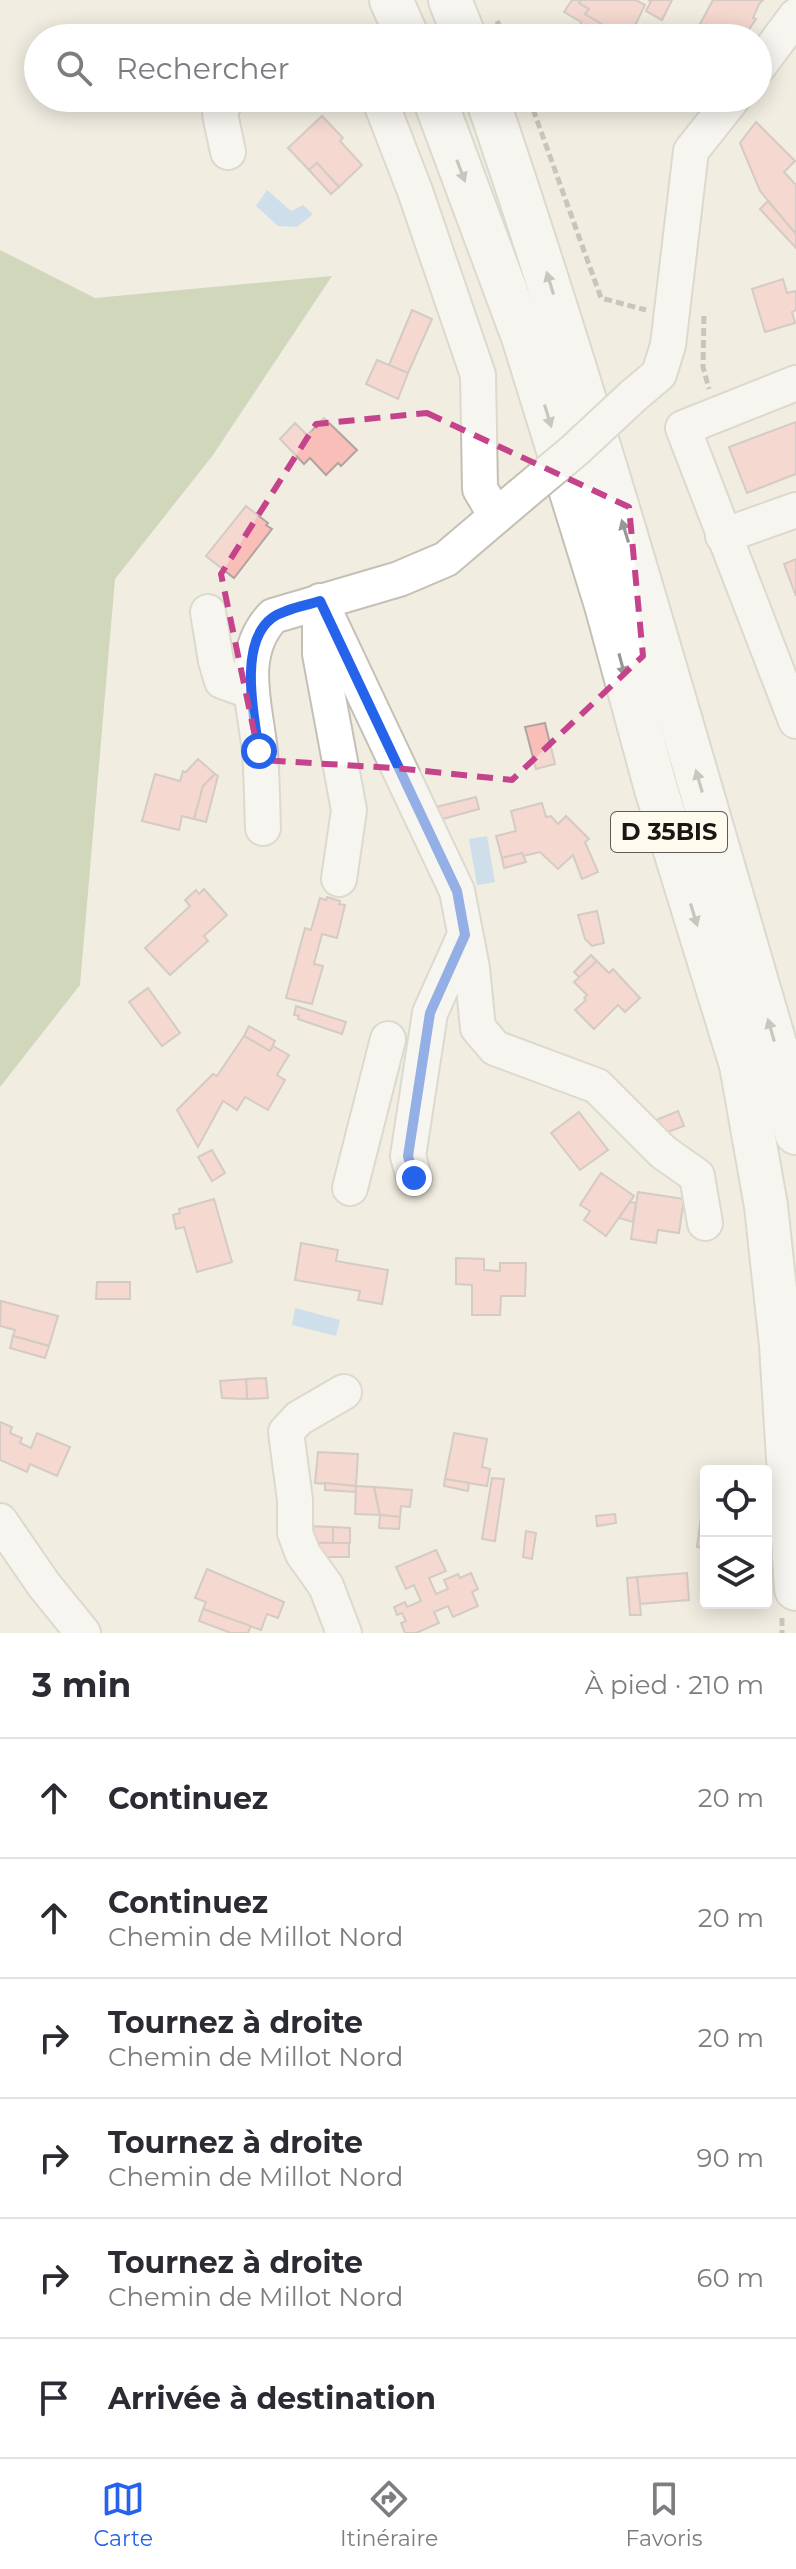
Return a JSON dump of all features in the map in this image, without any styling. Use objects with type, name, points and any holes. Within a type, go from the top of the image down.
[{"type":"main road","points":[[391,0],[402,24]]},
{"type":"main road","points":[[450,0],[459,24]]},
{"type":"main road","name":"D 35BIS","points":[[439,112],[523,337],[606,605],[656,789],[741,1065],[766,1206],[776,1299],[788,1599]]},
{"type":"main road","name":"D 35BIS","points":[[492,112],[544,265],[643,589],[781,1064],[796,1133]]},
{"type":"street","points":[[772,48],[796,16]]},
{"type":"street","points":[[221,112],[228,152]]},
{"type":"street","points":[[384,112],[478,375],[480,489],[508,506]]},
{"type":"street","points":[[263,828],[259,751],[250,691],[254,651],[261,629],[273,616],[399,579],[446,559],[659,374],[668,345],[691,151],[722,112]]},
{"type":"street","points":[[796,383],[683,428],[796,721]]},
{"type":"street","points":[[723,536],[796,510]]},
{"type":"street","points":[[320,601],[320,654],[349,810],[339,879]]},
{"type":"street","points":[[320,601],[457,891],[472,968],[478,1028],[495,1048],[597,1086],[663,1152],[697,1176],[705,1223]]},
{"type":"street","points":[[208,612],[222,681],[250,691]]},
{"type":"street","points":[[406,1178],[430,1013],[465,935]]},
{"type":"street","points":[[350,1188],[376,1041],[430,1013]]},
{"type":"street","points":[[344,1392],[299,1418],[286,1432],[295,1500],[295,1533],[303,1554],[326,1586],[344,1633]]},
{"type":"street","points":[[0,1521],[44,1585],[83,1633]]},
{"type":"path","points":[[534,112],[601,298],[655,312]]},
{"type":"path","points":[[703,367],[707,383]]},
{"type":"path","points":[[782,1633],[788,1599]]},
{"type":"highlighted area","points":[[427,413],[629,507],[643,656],[512,780],[395,768],[260,760],[221,574],[316,424]]},
{"type":"green space","points":[[0,250],[95,298],[332,276],[213,455],[115,579],[80,985],[0,1087]]},
{"type":"water","points":[[267,190],[291,211],[303,205],[313,214],[297,227],[278,226],[256,206]]},
{"type":"water","points":[[487,836],[495,882],[477,885],[469,839]]},
{"type":"water","points":[[295,1308],[340,1320],[336,1336],[292,1325]]},
{"type":"building","points":[[572,0],[581,0],[579,3],[589,9],[585,14],[603,24],[580,24],[564,12]]},
{"type":"building","points":[[581,0],[636,0],[645,5],[636,24],[602,24],[585,14],[589,9],[579,3]]},
{"type":"building","points":[[648,0],[672,0],[662,20],[646,11],[651,1]]},
{"type":"building","points":[[713,0],[763,0],[753,24],[700,24]]},
{"type":"building","points":[[322,116],[362,165],[339,187],[317,163],[309,170],[288,148]]},
{"type":"building","points":[[756,122],[795,161],[784,172],[796,185],[796,234],[760,191],[740,143]]},
{"type":"building","points":[[317,163],[339,187],[331,194],[309,170]]},
{"type":"building","points":[[768,201],[796,234],[796,248],[760,209]]},
{"type":"building","points":[[783,279],[787,293],[795,291],[796,294],[796,310],[792,312],[795,323],[765,332],[752,289]]},
{"type":"building","points":[[412,310],[432,319],[408,373],[389,365]]},
{"type":"building","points":[[377,360],[408,373],[398,399],[366,384]]},
{"type":"building","points":[[324,418],[357,450],[341,466],[338,463],[326,475],[310,458],[304,464],[280,439],[295,423],[307,435]]},
{"type":"building","points":[[796,422],[796,474],[747,493],[729,447]]},
{"type":"building","points":[[246,506],[272,529],[234,578],[206,556]]},
{"type":"building","points":[[796,559],[796,596],[784,564]]},
{"type":"building","points":[[545,723],[555,764],[536,769],[525,727]]},
{"type":"building","points":[[198,759],[215,774],[203,786],[194,819],[182,816],[179,830],[142,821],[155,774],[180,781],[183,771],[186,772]]},
{"type":"building","points":[[215,774],[218,776],[206,822],[194,819],[203,786]]},
{"type":"building","points":[[476,797],[479,809],[439,820],[436,807]]},
{"type":"building","points":[[542,803],[546,817],[551,816],[558,824],[566,816],[589,839],[585,842],[598,872],[582,879],[573,855],[558,869],[540,852],[502,858],[496,836],[516,831],[511,811]]},
{"type":"building","points":[[522,853],[526,862],[504,868],[502,858]]},
{"type":"building","points":[[204,889],[227,915],[204,936],[208,941],[170,975],[145,948],[190,906],[185,900],[196,890],[199,894]]},
{"type":"building","points":[[327,897],[345,905],[337,938],[322,934],[314,964],[323,966],[312,1004],[286,998],[305,928],[311,930],[320,898],[326,900]]},
{"type":"building","points":[[597,911],[604,943],[592,946],[585,939],[578,915]]},
{"type":"building","points":[[591,955],[597,961],[580,978],[574,972]]},
{"type":"building","points":[[597,961],[609,973],[613,969],[640,998],[625,1012],[618,1005],[594,1029],[575,1010],[587,995],[574,982]]},
{"type":"building","points":[[148,988],[180,1033],[162,1046],[129,1002]]},
{"type":"building","points":[[296,1006],[346,1022],[342,1034],[298,1019],[299,1016],[294,1015]]},
{"type":"building","points":[[249,1026],[275,1041],[270,1051],[244,1036]]},
{"type":"building","points":[[244,1036],[270,1051],[273,1046],[289,1055],[277,1075],[285,1080],[268,1110],[245,1097],[237,1110],[223,1101],[198,1147],[177,1110],[213,1074],[217,1076]]},
{"type":"building","points":[[678,1111],[684,1126],[662,1134],[656,1120]]},
{"type":"building","points":[[579,1112],[608,1150],[580,1170],[551,1133]]},
{"type":"building","points":[[212,1150],[225,1173],[212,1181],[198,1157]]},
{"type":"building","points":[[601,1173],[634,1196],[606,1236],[584,1220],[590,1211],[580,1205]]},
{"type":"building","points":[[638,1192],[684,1199],[679,1233],[658,1230],[656,1243],[631,1239]]},
{"type":"building","points":[[214,1199],[232,1262],[197,1272],[184,1227],[176,1229],[173,1215],[180,1213],[179,1209]]},
{"type":"building","points":[[630,1202],[636,1203],[633,1222],[619,1218]]},
{"type":"building","points":[[301,1243],[338,1250],[336,1261],[388,1270],[382,1304],[358,1300],[360,1291],[295,1280]]},
{"type":"building","points":[[456,1258],[484,1259],[484,1270],[500,1271],[500,1263],[526,1263],[525,1296],[501,1296],[500,1315],[472,1315],[472,1285],[456,1284]]},
{"type":"building","points":[[97,1282],[130,1282],[130,1299],[96,1299]]},
{"type":"building","points":[[1,1301],[58,1316],[49,1346],[13,1336],[15,1330],[0,1326]]},
{"type":"building","points":[[13,1336],[49,1346],[45,1358],[10,1348]]},
{"type":"building","points":[[266,1378],[268,1398],[247,1399],[246,1379]]},
{"type":"building","points":[[246,1379],[247,1399],[222,1398],[220,1381]]},
{"type":"building","points":[[0,1422],[12,1427],[10,1433],[22,1438],[20,1443],[31,1448],[37,1433],[70,1447],[57,1476],[30,1464],[27,1472],[0,1460]]},
{"type":"building","points":[[454,1433],[487,1439],[482,1467],[490,1469],[487,1486],[445,1479]]},
{"type":"building","points":[[318,1452],[358,1454],[356,1486],[315,1483]]},
{"type":"building","points":[[492,1478],[504,1479],[495,1541],[482,1539]]},
{"type":"building","points":[[445,1479],[469,1483],[468,1491],[444,1486]]},
{"type":"building","points":[[325,1483],[356,1486],[356,1492],[325,1490]]},
{"type":"building","points":[[356,1486],[374,1487],[380,1515],[355,1514]]},
{"type":"building","points":[[374,1487],[412,1490],[410,1507],[401,1506],[400,1517],[380,1515]]},
{"type":"building","points":[[615,1514],[616,1523],[597,1526],[596,1516]]},
{"type":"building","points":[[380,1515],[400,1517],[399,1529],[379,1528]]},
{"type":"building","points":[[308,1526],[333,1527],[333,1543],[308,1542]]},
{"type":"building","points":[[333,1527],[350,1528],[350,1543],[333,1543]]},
{"type":"building","points":[[526,1531],[536,1533],[532,1559],[523,1557]]},
{"type":"building","points":[[317,1543],[349,1543],[349,1557],[317,1557]]},
{"type":"building","points":[[436,1550],[446,1571],[429,1578],[436,1594],[448,1589],[444,1580],[471,1573],[478,1589],[472,1592],[478,1606],[453,1617],[448,1606],[434,1612],[439,1623],[416,1633],[405,1633],[401,1623],[406,1621],[402,1613],[397,1615],[394,1607],[405,1602],[407,1607],[421,1601],[414,1585],[406,1589],[396,1567]]},
{"type":"building","points":[[207,1569],[284,1602],[278,1618],[267,1614],[261,1630],[203,1609],[206,1602],[195,1598]]},
{"type":"building","points":[[687,1573],[689,1600],[640,1604],[637,1577]]},
{"type":"building","points":[[637,1577],[641,1615],[630,1615],[627,1578]]},
{"type":"building","points":[[203,1609],[251,1626],[248,1633],[231,1633],[199,1621]]},
{"type":"route","points":[[259,751],[250,691],[254,651],[261,629],[273,616],[320,601],[457,891],[465,935],[430,1013],[408,1156],[414,1178]]}]
